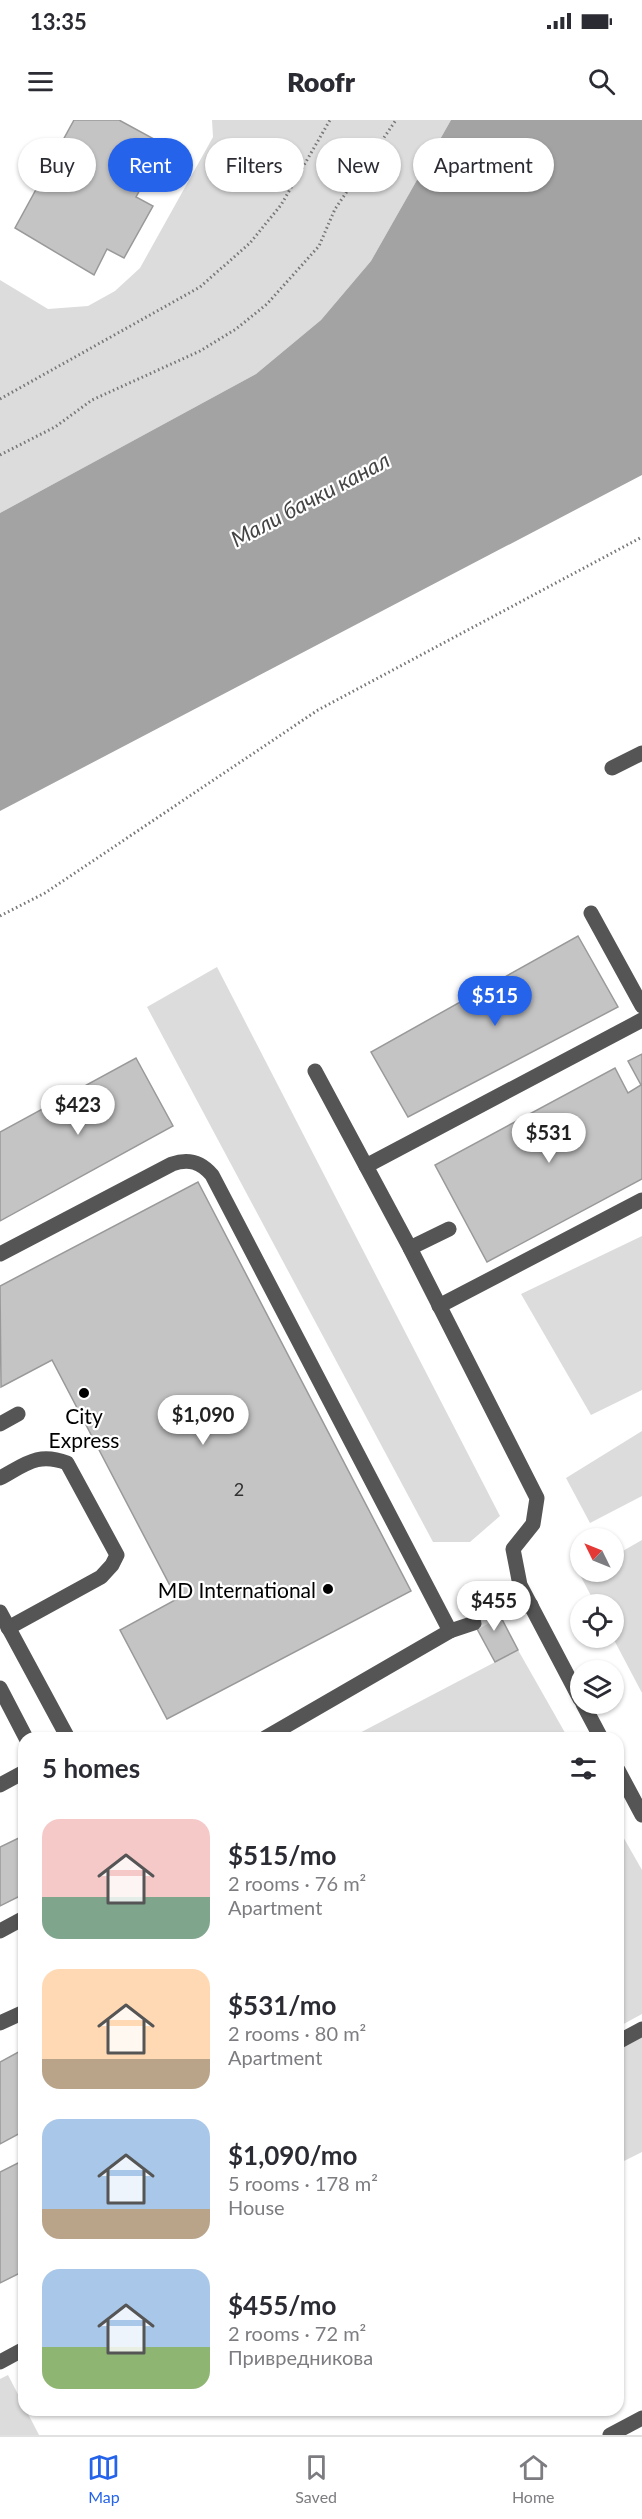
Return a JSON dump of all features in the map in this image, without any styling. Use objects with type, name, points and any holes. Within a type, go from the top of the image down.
[{"type":"street","points":[[612,768],[642,753]]},
{"type":"street","points":[[591,913],[642,1006]]},
{"type":"street","points":[[366,1166],[642,1020]]},
{"type":"street","points":[[315,1071],[410,1248],[537,1498],[533,1524],[513,1549],[520,1585],[570,1680]]},
{"type":"street","points":[[0,1254],[172,1164],[185,1159],[204,1165],[218,1186],[450,1631]]},
{"type":"street","points":[[439,1306],[642,1200]]},
{"type":"street","points":[[410,1248],[449,1229]]},
{"type":"street","points":[[0,1424],[18,1414]]},
{"type":"street","points":[[0,1478],[40,1457],[68,1463],[117,1554],[112,1565],[101,1577],[8,1628]]},
{"type":"street","points":[[497,1610],[531,1605]]},
{"type":"street","points":[[0,1612],[65,1732]]},
{"type":"street","points":[[276,1732],[450,1631],[474,1623]]},
{"type":"street","points":[[0,1688],[23,1732]]},
{"type":"street","points":[[589,1714],[599,1732]]},
{"type":"street","points":[[0,1785],[18,1775]]},
{"type":"street","points":[[624,1781],[642,1815]]},
{"type":"street","points":[[0,1931],[18,1921]]},
{"type":"street","points":[[0,2024],[18,2015]]},
{"type":"street","points":[[624,2039],[642,2029]]},
{"type":"street","points":[[0,2362],[18,2352]]},
{"type":"street","points":[[610,2435],[642,2418]]},
{"type":"path","points":[[0,399],[200,287],[250,243],[281,205],[330,120]]},
{"type":"path","points":[[0,455],[55,427],[92,400],[200,351],[236,329],[267,304],[319,246],[335,209],[396,120]]},
{"type":"path","points":[[0,916],[45,893],[318,710],[642,537]]},
{"type":"shaded area","points":[[212,120],[451,120],[441,138],[413,138],[413,187],[371,261],[321,320],[256,374],[0,513],[0,280],[48,309],[88,306],[115,291],[140,268],[182,192],[193,192],[193,173],[205,151],[205,192],[304,192],[304,138],[213,137]]},
{"type":"shaded area","points":[[217,967],[500,1516],[470,1542],[433,1542],[147,1007]]},
{"type":"shaded area","points":[[642,1236],[642,1390],[591,1415],[521,1294]]},
{"type":"shaded area","points":[[642,1431],[642,1496],[590,1523],[566,1478]]},
{"type":"shaded area","points":[[642,1540],[642,1693],[618,1648],[624,1648],[624,1594],[590,1594],[584,1582],[624,1582],[624,1550]]},
{"type":"shaded area","points":[[518,1650],[565,1732],[361,1732]]},
{"type":"shaded area","points":[[624,1838],[642,1870],[642,2014],[624,2024]]},
{"type":"shaded area","points":[[642,2028],[642,2152],[624,2161],[624,2038]]},
{"type":"shaded area","points":[[8,2375],[18,2394],[18,2416],[29,2416],[39,2435],[0,2435],[0,2379]]},
{"type":"water","name":"Мали бачки канал","points":[[451,120],[642,120],[642,475],[0,811],[0,513],[256,374],[321,320],[371,261],[413,187],[413,192],[554,192],[554,138],[441,138]]},
{"type":"building","points":[[74,120],[119,120],[152,138],[108,138],[108,192],[139,192],[136,197],[153,206],[124,258],[107,249],[94,275],[15,228],[35,192],[96,192],[96,138],[64,138]]},
{"type":"building","points":[[578,936],[618,1007],[408,1117],[371,1052]]},
{"type":"building","points":[[642,1054],[642,1179],[487,1262],[435,1165],[615,1068],[628,1093],[641,1085],[628,1061]]},
{"type":"building","points":[[136,1058],[173,1126],[0,1221],[0,1132]]},
{"type":"building","points":[[198,1182],[411,1591],[167,1719],[120,1630],[177,1599],[52,1360],[1,1387],[0,1286]]},
{"type":"building","points":[[493,1602],[518,1650],[495,1662],[469,1614]]},
{"type":"building","points":[[18,1838],[18,1897],[0,1906],[0,1847]]},
{"type":"building","points":[[18,2052],[18,2134],[0,2144],[0,2062]]},
{"type":"building","points":[[18,2163],[18,2274],[0,2283],[0,2172]]},
{"type":"tunnel","points":[[474,1623],[497,1610]]},
{"type":"place","name":"City Express","points":[[84,1393]]},
{"type":"place","name":"MD International","points":[[328,1589]]}]
